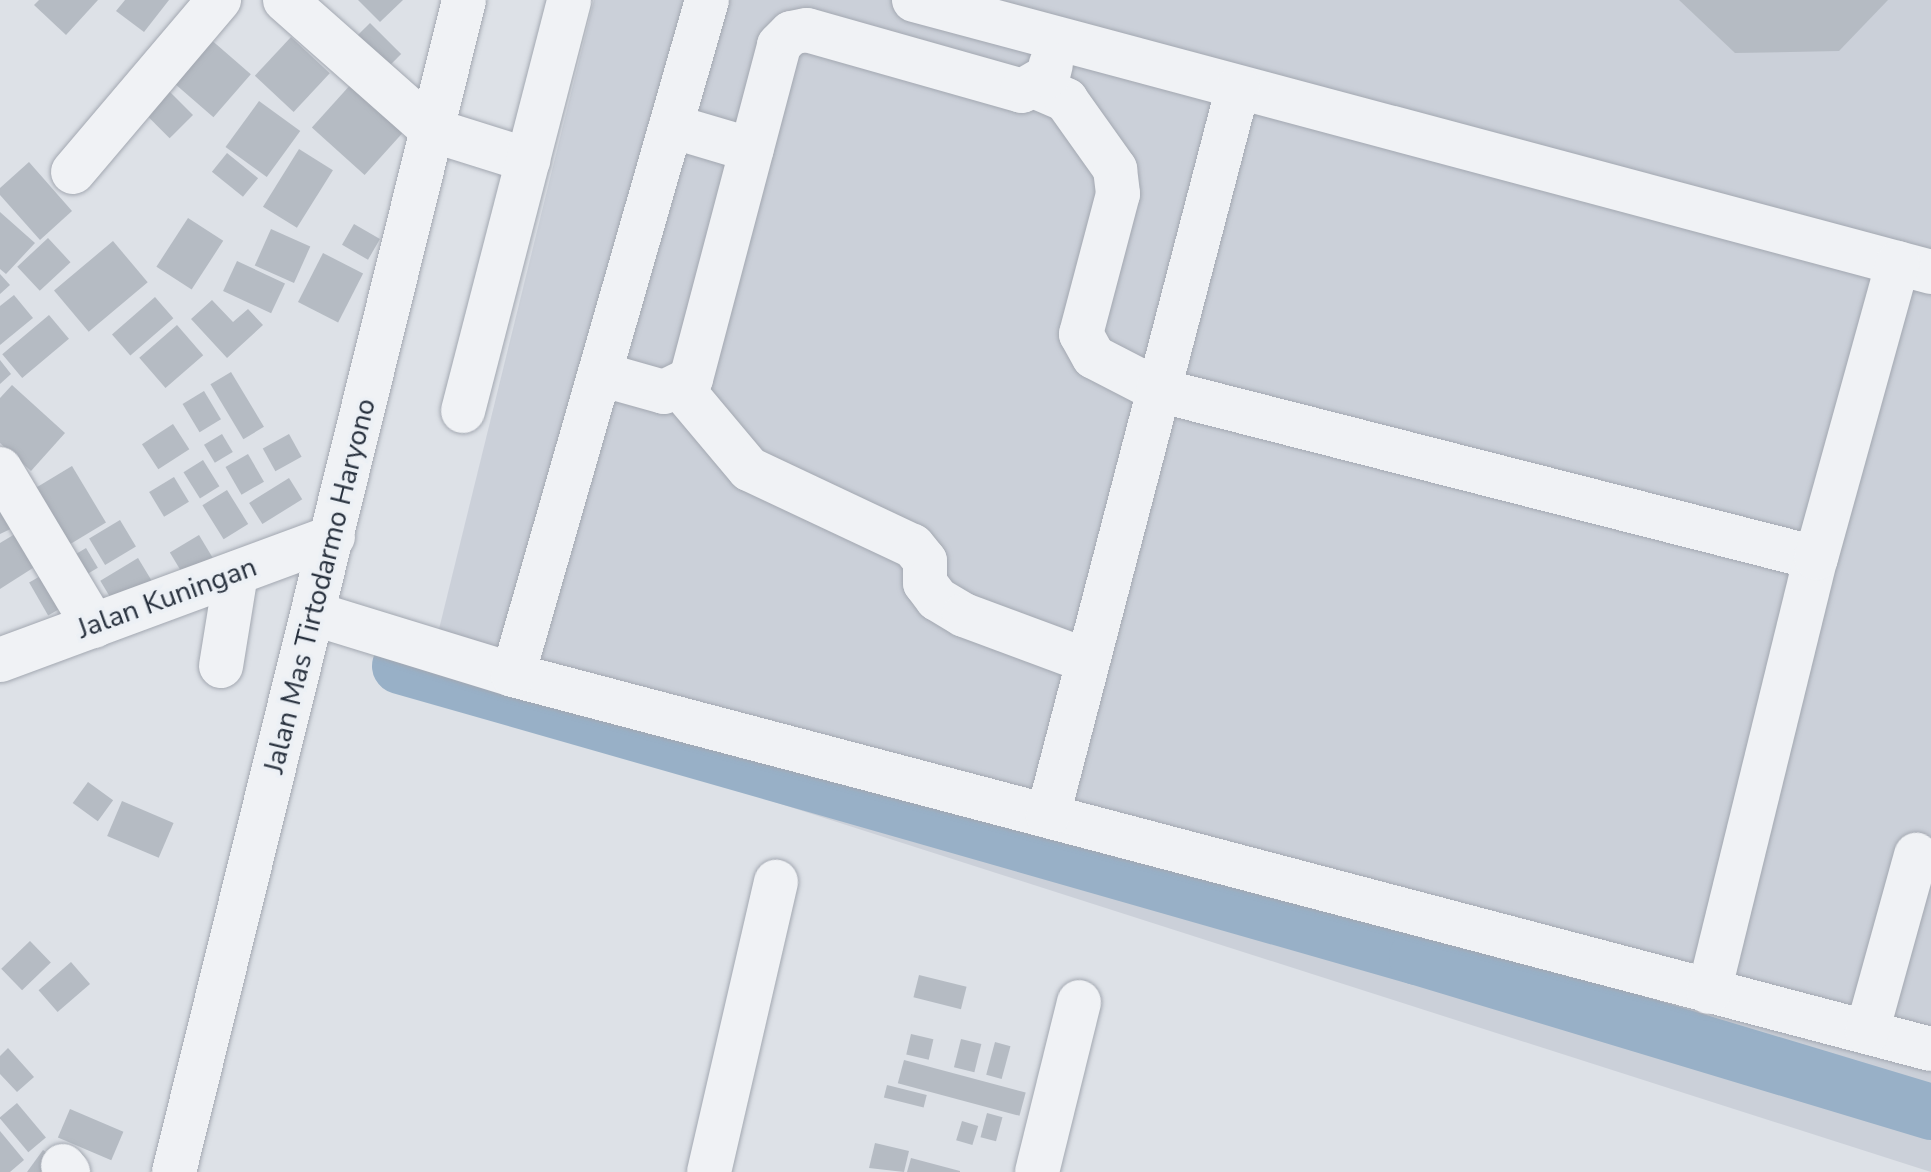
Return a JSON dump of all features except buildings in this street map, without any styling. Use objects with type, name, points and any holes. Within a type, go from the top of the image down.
[{"type":"street","points":[[73,172],[219,0]]},
{"type":"street","points":[[285,0],[432,130],[528,160]]},
{"type":"street","name":"Jalan Mas Tirtodarmo Haryono","points":[[174,1172],[315,614],[464,0]]},
{"type":"street","points":[[463,411],[569,0]]},
{"type":"street","points":[[513,675],[707,0]]},
{"type":"street","points":[[914,0],[1914,268],[1816,558],[1709,992]]},
{"type":"street","points":[[600,374],[664,392],[681,388],[691,379],[779,45],[791,33],[807,30],[1022,91],[1036,87],[1048,76],[1056,38]]},
{"type":"street","points":[[1036,87],[1066,100],[1115,169],[1118,194],[1081,334],[1086,350],[1158,390],[1816,558]]},
{"type":"street","points":[[1048,815],[1238,87]]},
{"type":"street","points":[[671,126],[752,150]]},
{"type":"street","points":[[681,388],[749,469],[913,546],[925,561],[925,583],[937,599],[964,615],[1088,661]]},
{"type":"street","points":[[0,469],[94,626]]},
{"type":"street","name":"Jalan Kuningan","points":[[0,660],[333,537]]},
{"type":"street","points":[[221,666],[236,573]]},
{"type":"street","points":[[315,614],[513,675],[1931,1049]]},
{"type":"street","points":[[1867,1032],[1916,855]]},
{"type":"street","points":[[709,1172],[776,882]]},
{"type":"street","points":[[1037,1172],[1079,1002]]},
{"type":"shaded area","points":[[594,0],[1931,0],[1931,1172],[424,690]]},
{"type":"waterway","points":[[400,666],[1417,957],[1931,1112]]}]
